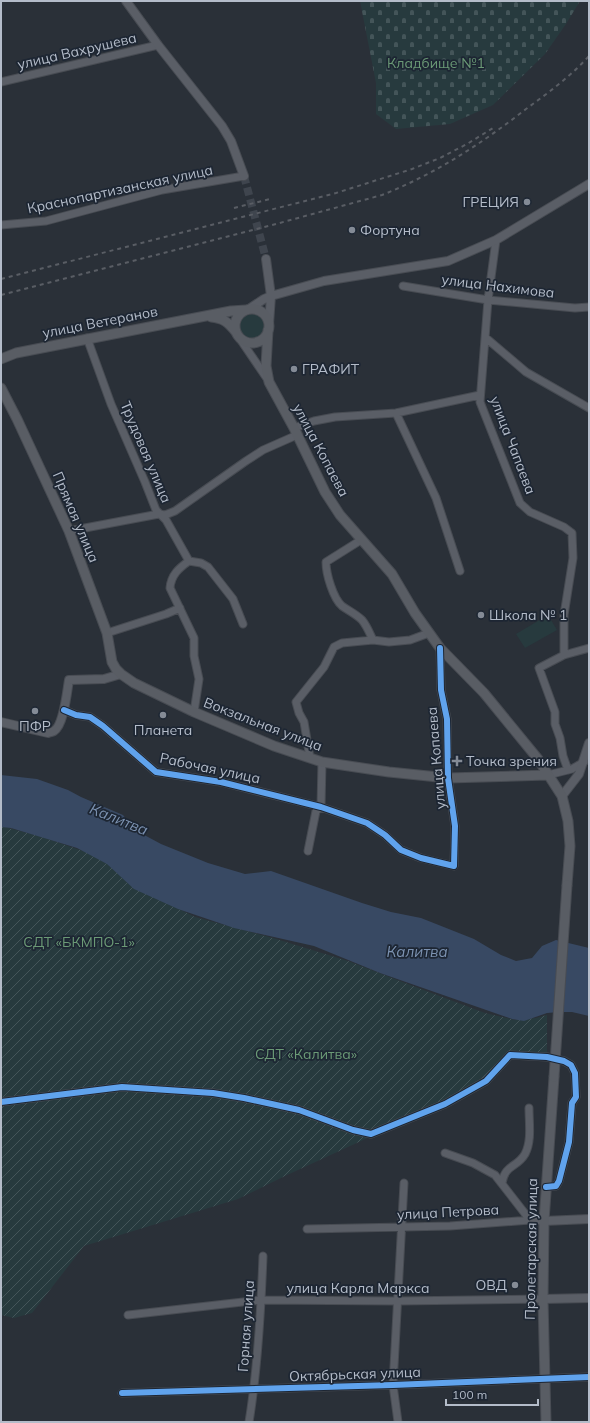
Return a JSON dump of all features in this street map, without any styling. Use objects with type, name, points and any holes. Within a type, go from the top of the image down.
[{"type":"main road","points":[[205,316],[228,322],[237,334],[242,340],[252,343],[263,339],[268,327],[268,320],[262,313],[253,309],[242,312],[236,319],[235,323],[237,334]]},
{"type":"main road","name":"улица Ветеранов","points":[[1,359],[16,353],[87,338],[231,311],[247,310]]},
{"type":"main road","name":"улица Копаева","points":[[268,327],[266,366],[269,382],[296,431],[326,492],[340,515],[392,574],[415,613],[440,648],[484,693],[538,759],[562,796]]},
{"type":"main road","name":"Прямая улица","points":[[1,388],[69,531],[107,633],[112,662]]},
{"type":"main road","name":"Вокзальная улица","points":[[112,662],[121,674],[134,682],[194,712],[274,746],[322,762],[389,772],[448,778],[548,775]]},
{"type":"main road","name":"Пролетарская улица","points":[[546,1422],[543,1299],[544,1221],[570,846],[568,821],[562,796]]},
{"type":"street","points":[[126,1],[158,45],[222,126],[231,141],[244,176]]},
{"type":"street","name":"улица Вахрушева","points":[[1,82],[158,45]]},
{"type":"street","name":"Краснопартизанская улица","points":[[1,225],[46,221],[162,190],[244,176]]},
{"type":"street","points":[[247,310],[271,296],[324,281],[448,261],[496,240],[589,184]]},
{"type":"street","name":"улица Чапаева","points":[[496,240],[488,300],[480,402],[520,503],[530,512],[572,533],[573,558],[564,615],[564,655]]},
{"type":"street","points":[[266,259],[271,296],[268,327]]},
{"type":"street","name":"улица Нахимова","points":[[403,286],[488,300],[574,308],[589,307]]},
{"type":"street","points":[[237,334],[269,382]]},
{"type":"street","name":"Трудовая улица","points":[[87,338],[111,404],[156,510],[166,520],[189,561]]},
{"type":"street","points":[[486,338],[526,372],[589,408]]},
{"type":"street","points":[[69,531],[166,514],[175,511],[246,461],[314,421],[335,417],[396,413],[480,395]]},
{"type":"street","points":[[396,413],[436,498],[460,571]]},
{"type":"street","points":[[361,540],[326,562],[326,569],[335,598],[363,621],[373,640]]},
{"type":"street","points":[[194,712],[199,679],[194,656],[194,638],[170,588],[171,579],[178,568],[189,561],[201,563],[208,567],[233,599],[243,624]]},
{"type":"street","points":[[107,633],[180,608]]},
{"type":"street","points":[[310,758],[304,722],[299,713],[296,702],[324,667],[334,647],[342,643],[373,640],[389,642],[410,640],[429,633]]},
{"type":"street","name":"улица Копаева","points":[[440,648],[441,690],[447,719],[448,778],[455,826],[454,866]]},
{"type":"street","points":[[568,770],[555,724],[555,712],[539,668],[564,655],[589,648]]},
{"type":"street","points":[[1,722],[48,733],[55,731],[59,726],[64,710],[69,680],[104,679],[121,674]]},
{"type":"street","name":"Рабочая улица","points":[[64,710],[76,715],[90,717],[103,726],[156,772],[221,782],[321,807],[367,823],[385,835],[401,850],[421,858],[454,866]]},
{"type":"street","points":[[562,796],[579,774],[589,744]]},
{"type":"street","points":[[308,851],[316,811],[321,807],[322,762]]},
{"type":"street","points":[[548,775],[568,770],[584,762]]},
{"type":"street","points":[[1,1102],[122,1087],[213,1094],[244,1098],[299,1110],[353,1130],[371,1134],[451,1101],[486,1080],[510,1055],[547,1057],[564,1061],[571,1065],[575,1073],[576,1097],[572,1103],[569,1142],[559,1181],[556,1186],[546,1187]]},
{"type":"street","points":[[502,1182],[505,1171],[518,1162],[525,1154],[529,1139],[529,1108]]},
{"type":"street","points":[[445,1153],[480,1166],[495,1175],[502,1182],[530,1220]]},
{"type":"street","points":[[398,1422],[393,1385],[404,1183]]},
{"type":"street","name":"улица Петрова","points":[[307,1229],[450,1226],[530,1220],[544,1221],[589,1219]]},
{"type":"street","name":"Горная улица","points":[[249,1422],[254,1389],[263,1256]]},
{"type":"street","name":"улица Карла Маркса","points":[[128,1315],[261,1300],[398,1301],[589,1298]]},
{"type":"street","name":"Октябрьская улица","points":[[122,1393],[393,1385],[589,1377]]},
{"type":"green space","name":"Кладбище №1","points":[[360,1],[580,1],[545,54],[493,105],[450,124],[396,129],[376,114],[376,83]]},
{"type":"green space","points":[[251,313],[260,317],[264,326],[260,335],[251,339],[242,335],[238,326],[242,317]]},
{"type":"green space","points":[[548,615],[557,630],[525,648],[516,634]]},
{"type":"green space","points":[[1,826],[39,836],[89,853],[124,873],[163,901],[195,917],[273,938],[348,961],[485,1013],[515,1020],[536,1018],[547,1015],[547,1057],[510,1055],[488,1079],[411,1118],[238,1199],[84,1246],[32,1313],[14,1318],[1,1315]]},
{"type":"water","name":"Калитва","points":[[1,775],[37,779],[68,790],[123,815],[135,830],[161,844],[208,863],[245,874],[271,871],[362,903],[391,912],[421,918],[474,939],[501,955],[516,961],[532,958],[542,946],[556,940],[589,948],[589,1016],[572,1012],[559,1012],[547,1013],[524,1021],[512,1019],[380,973],[314,946],[234,928],[178,909],[134,889],[107,864],[77,848],[11,828],[1,827]]},
{"type":"tunnel","points":[[244,176],[266,259]]},
{"type":"railway","points":[[1,295],[276,224],[382,195],[402,187],[439,168],[475,146],[551,90],[589,56]]},
{"type":"railway","points":[[1,279],[336,193],[412,169],[440,158],[493,128]]},
{"type":"railway","points":[[234,208],[270,199]]},
{"type":"cycle path","points":[[64,710],[76,715],[90,717],[103,726],[156,772],[221,782],[321,807],[367,823],[385,835],[401,850],[421,858],[454,866],[455,826],[448,778],[447,719],[441,690],[440,648]]},
{"type":"cycle path","points":[[1,1102],[122,1087],[213,1093],[299,1110],[353,1130],[371,1134],[445,1104],[486,1081],[510,1055],[547,1057],[564,1061],[571,1065],[575,1073],[576,1097],[572,1103],[569,1142],[559,1181],[556,1186],[546,1187]]},
{"type":"cycle path","points":[[122,1393],[393,1385],[589,1377]]},
{"type":"place","name":"ГРЕЦИЯ","points":[[527,202]]},
{"type":"place","name":"Фортуна","points":[[352,230]]},
{"type":"place","name":"ГРАФИТ","points":[[294,369]]},
{"type":"place","name":"Школа № 1","points":[[481,615]]},
{"type":"place","name":"ПФР","points":[[35,711]]},
{"type":"place","name":"Планета","points":[[163,715]]},
{"type":"place","name":"Точка зрения","points":[[457,761]]},
{"type":"place","name":"ОВД","points":[[515,1285]]},
{"type":"park label","name":"СДТ «БКМПО-1»","points":[[79,942]]},
{"type":"park label","name":"СДТ «Калитва»","points":[[306,1054]]}]
